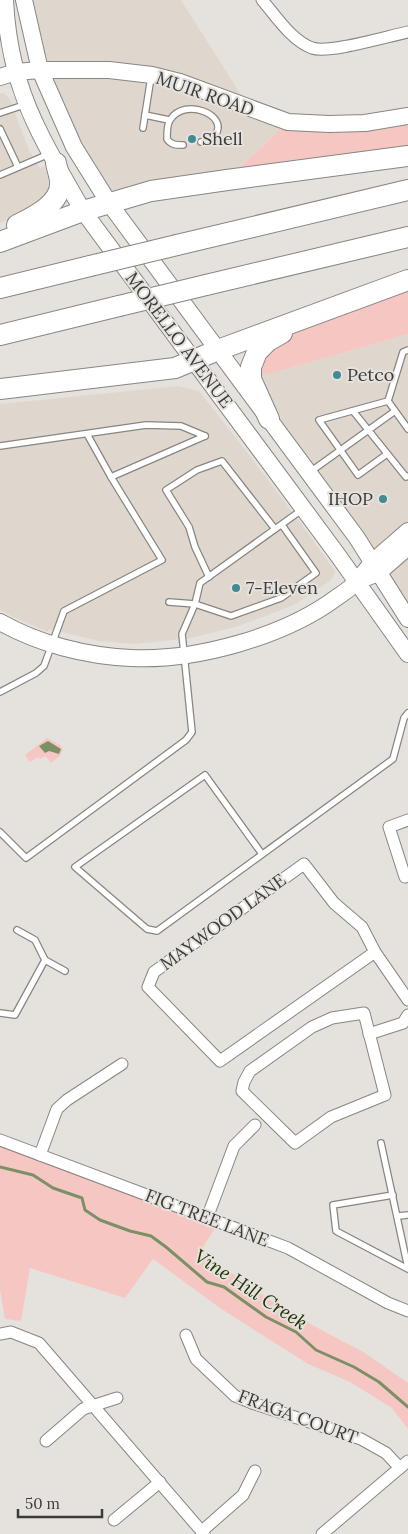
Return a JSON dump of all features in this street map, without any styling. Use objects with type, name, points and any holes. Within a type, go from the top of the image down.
[{"type":"highway","points":[[0,242],[83,211],[151,191],[408,156]]},
{"type":"highway","points":[[0,236],[37,215],[56,196],[60,184],[53,158]]},
{"type":"highway","points":[[0,288],[408,190]]},
{"type":"highway","points":[[0,335],[408,237]]},
{"type":"highway","points":[[0,389],[175,368],[218,350],[408,280]]},
{"type":"highway","points":[[269,419],[251,380],[251,367],[257,352],[268,341],[301,320]]},
{"type":"street","name":"MORELLO AVENUE","points":[[5,0],[6,26],[16,72],[27,104],[34,122],[83,211],[304,509],[408,654]]},
{"type":"street","name":"MORELLO AVENUE","points":[[24,0],[40,70],[74,147],[110,202],[357,538],[408,619]]},
{"type":"street","points":[[262,0],[295,37],[313,48],[332,49],[408,32]]},
{"type":"street","name":"MUIR ROAD","points":[[0,76],[16,72],[40,70],[109,70],[152,75],[193,86],[288,122],[365,123],[408,116]]},
{"type":"street","points":[[0,622],[52,644],[79,651],[131,658],[185,655],[236,644],[279,630],[335,599],[375,567],[408,531]]},
{"type":"street","points":[[375,567],[408,547]]},
{"type":"street","points":[[405,877],[389,828],[408,820]]},
{"type":"street","name":"MAYWOOD LANE","points":[[375,952],[220,1061],[148,987],[154,972],[304,864],[334,903],[362,927],[375,952],[408,1000]]},
{"type":"street","points":[[364,1013],[369,1034],[385,1095],[331,1117],[295,1143],[242,1090],[250,1071],[312,1027],[332,1018],[364,1013]]},
{"type":"street","points":[[369,1034],[405,1019]]},
{"type":"street","points":[[40,1155],[57,1110],[67,1100],[122,1064]]},
{"type":"street","points":[[207,1218],[234,1146],[255,1125]]},
{"type":"street","name":"FIG TREE LANE","points":[[0,1140],[288,1248],[380,1298],[408,1311]]},
{"type":"street","points":[[0,1334],[11,1332],[39,1343],[203,1533],[243,1495],[255,1471]]},
{"type":"street","name":"FRAGA COURT","points":[[186,1335],[196,1359],[235,1396],[361,1439],[404,1465]]},
{"type":"street","points":[[46,1441],[83,1409],[117,1398]]},
{"type":"street","points":[[322,1534],[404,1465]]},
{"type":"street","points":[[114,1520],[160,1482]]},
{"type":"lane","points":[[143,128],[152,75]]},
{"type":"lane","points":[[0,113],[27,104]]},
{"type":"lane","points":[[184,145],[174,145],[167,139],[169,120],[179,110],[193,108],[212,116],[217,122],[218,128],[215,134],[210,139],[202,142]]},
{"type":"lane","points":[[145,115],[169,120]]},
{"type":"lane","points":[[0,129],[18,167]]},
{"type":"lane","points":[[0,175],[18,167],[53,158]]},
{"type":"lane","points":[[388,401],[403,352],[408,350]]},
{"type":"lane","points":[[387,454],[358,475],[319,420],[388,401]]},
{"type":"lane","points":[[388,401],[408,429]]},
{"type":"lane","points":[[353,411],[406,478],[408,476]]},
{"type":"lane","points":[[309,473],[395,411]]},
{"type":"lane","points":[[0,446],[146,425],[181,426],[205,436],[111,477]]},
{"type":"lane","points":[[0,692],[36,673],[44,666],[64,611],[162,560],[87,434]]},
{"type":"lane","points":[[208,577],[194,547],[190,527],[166,490],[197,470],[222,461],[275,529]]},
{"type":"lane","points":[[0,832],[26,858],[186,740],[192,732],[182,634],[195,604],[200,582],[304,509]]},
{"type":"lane","points":[[169,602],[195,604],[231,616],[281,598],[316,573],[282,524]]},
{"type":"lane","points":[[262,854],[206,775],[75,867],[147,928],[157,930],[394,759],[404,718],[408,713]]},
{"type":"lane","points":[[17,930],[35,940],[44,960],[65,971]]},
{"type":"lane","points":[[0,1013],[16,1015],[44,960]]},
{"type":"lane","points":[[381,1143],[408,1268]]},
{"type":"lane","points":[[393,1195],[334,1205],[336,1231],[408,1268]]},
{"type":"lane","points":[[398,1216],[408,1215]]},
{"type":"shaded area","points":[[24,0],[181,0],[250,109],[288,122],[227,180],[109,203],[74,147]]},
{"type":"shaded area","points":[[0,93],[4,93],[10,100],[29,150],[40,168],[44,166],[48,176],[48,189],[51,189],[34,208],[0,223]]},
{"type":"shaded area","points":[[408,116],[408,156],[227,180],[288,122]]},
{"type":"shaded area","points":[[408,280],[408,334],[251,379],[268,341]]},
{"type":"shaded area","points":[[408,334],[408,531],[372,562],[251,379]]},
{"type":"shaded area","points":[[179,386],[199,391],[243,447],[335,571],[330,581],[294,605],[239,626],[191,638],[135,644],[99,641],[49,629],[48,632],[0,610],[0,404]]},
{"type":"shaded area","points":[[408,547],[408,619],[383,580]]},
{"type":"shaded area","points":[[47,738],[60,745],[63,749],[60,756],[51,763],[46,756],[40,759],[38,757],[30,762],[25,755]]},
{"type":"shaded area","points":[[48,741],[61,749],[59,754],[49,751],[45,753],[39,746]]},
{"type":"shaded area","points":[[0,1140],[219,1222],[198,1255],[235,1275],[284,1310],[365,1353],[408,1383],[408,1429],[392,1408],[350,1382],[308,1364],[220,1308],[153,1259],[125,1298],[30,1268],[21,1321],[5,1319],[0,1290]]},
{"type":"waterway","name":"Vine Hill Creek","points":[[0,1167],[33,1175],[53,1188],[82,1198],[85,1210],[100,1220],[130,1231],[151,1236],[207,1282],[224,1287],[266,1317],[296,1332],[316,1350],[354,1367],[379,1382],[408,1407]]},
{"type":"place","name":"Shell","points":[[192,139]]},
{"type":"place","name":"Petco","points":[[337,375]]},
{"type":"place","name":"IHOP","points":[[383,499]]},
{"type":"place","name":"7-Eleven","points":[[236,588]]}]
